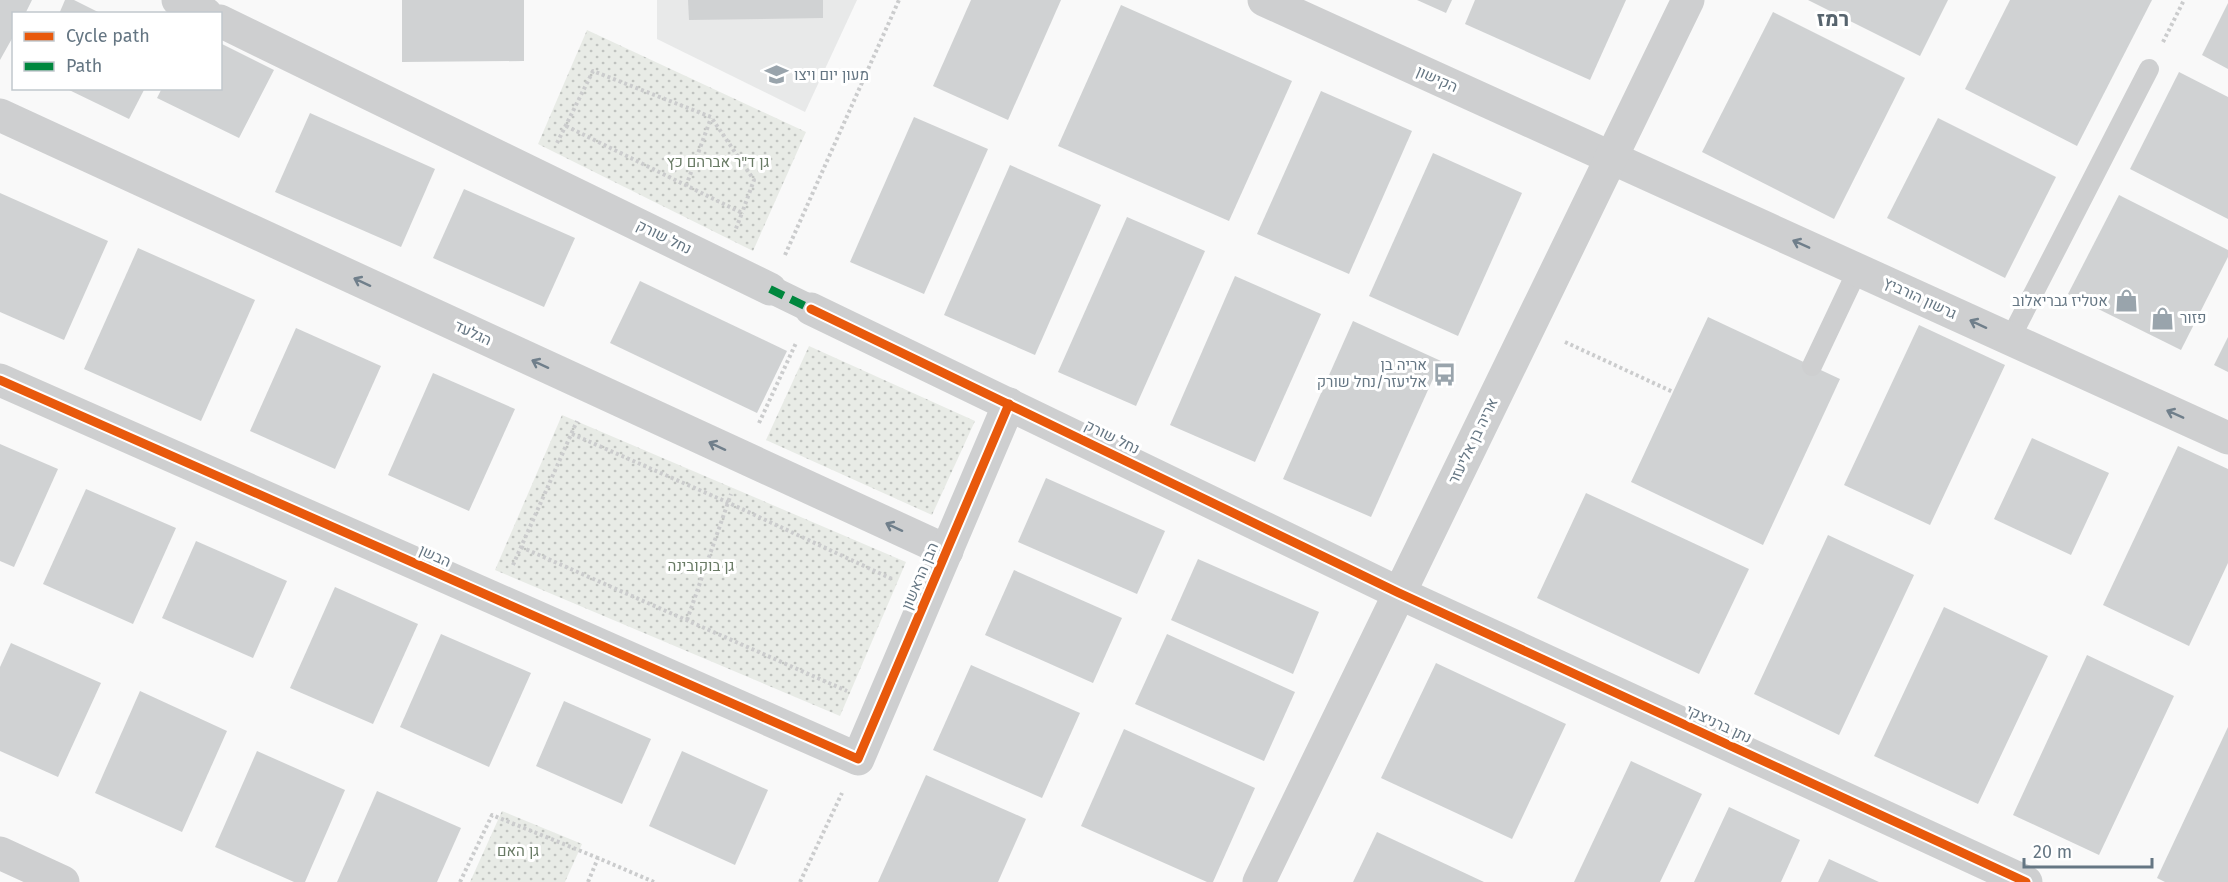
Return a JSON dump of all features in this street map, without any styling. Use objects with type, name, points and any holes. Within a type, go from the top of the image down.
[{"type":"street","points":[[178,0],[202,12]]},
{"type":"street","name":"הקישון","points":[[1264,0],[1611,157]]},
{"type":"street","name":"אריה בן אליעזר","points":[[1258,882],[1688,0]]},
{"type":"street","name":"נחל שורק","points":[[222,22],[1399,593]]},
{"type":"street","name":"הגלעד","points":[[0,115],[947,551]]},
{"type":"street","name":"גרשון הורביץ","points":[[1611,157],[2228,438]]},
{"type":"street","name":"הבשן","points":[[0,380],[858,759]]},
{"type":"street","name":"הבן הראשון","points":[[858,759],[1009,405]]},
{"type":"street","name":"נתן ברניצקי","points":[[1399,593],[2026,882]]},
{"type":"street","points":[[0,853],[63,882]]},
{"type":"lane","points":[[2010,339],[2150,69]]},
{"type":"lane","points":[[1812,366],[1858,269]]},
{"type":"path","points":[[770,288],[899,0]]},
{"type":"path","points":[[2150,69],[2184,0]]},
{"type":"path","points":[[540,176],[593,71],[711,117],[754,180],[722,265]]},
{"type":"path","points":[[686,186],[711,117]]},
{"type":"path","points":[[566,126],[742,213]]},
{"type":"path","points":[[759,424],[811,309]]},
{"type":"path","points":[[1530,325],[1673,392]]},
{"type":"path","points":[[498,600],[592,388]]},
{"type":"path","points":[[572,434],[928,596]]},
{"type":"path","points":[[687,620],[743,458]]},
{"type":"path","points":[[521,547],[880,706]]},
{"type":"path","points":[[800,882],[858,759]]},
{"type":"path","points":[[460,882],[492,815],[654,882]]},
{"type":"path","points":[[588,882],[598,858]]},
{"type":"shaded area","name":"מעון יום ויצו","points":[[657,0],[857,0],[805,112],[657,39]]},
{"type":"green space","name":"גן ד\"ר אברהם כץ","points":[[587,30],[806,132],[753,251],[538,144]]},
{"type":"green space","points":[[809,346],[975,421],[932,515],[766,440]]},
{"type":"green space","name":"גן בוקובינה","points":[[562,415],[906,562],[840,716],[495,570]]},
{"type":"green space","name":"גן האם","points":[[502,811],[582,844],[565,882],[470,882]]},
{"type":"building","points":[[0,0],[32,0],[26,12],[12,12],[12,39],[0,60]]},
{"type":"building","points":[[65,0],[74,0],[98,12],[60,12]]},
{"type":"building","points":[[402,0],[524,0],[524,61],[402,62]]},
{"type":"building","points":[[688,0],[823,0],[823,18],[689,20]]},
{"type":"building","points":[[971,0],[1061,0],[1008,120],[933,86]]},
{"type":"building","points":[[1417,0],[1452,0],[1446,13]]},
{"type":"building","points":[[1475,0],[1626,0],[1590,80],[1465,24]]},
{"type":"building","points":[[1808,0],[1948,0],[1920,56]]},
{"type":"building","points":[[2010,0],[2152,0],[2077,146],[1965,89]]},
{"type":"building","points":[[2228,3],[2228,69],[2202,55]]},
{"type":"building","points":[[1121,5],[1292,81],[1229,221],[1058,146]]},
{"type":"building","points":[[1773,12],[1905,78],[1834,219],[1702,152]]},
{"type":"building","points":[[222,44],[274,70],[239,138],[157,98],[161,90],[222,90]]},
{"type":"building","points":[[2179,72],[2228,97],[2228,219],[2130,169]]},
{"type":"building","points":[[69,90],[144,90],[129,119]]},
{"type":"building","points":[[1321,91],[1412,131],[1349,274],[1257,234]]},
{"type":"building","points":[[310,113],[435,169],[401,247],[275,192]]},
{"type":"building","points":[[914,117],[988,149],[924,294],[850,262]]},
{"type":"building","points":[[1938,118],[2056,177],[2005,278],[1887,218]]},
{"type":"building","points":[[1433,153],[1522,193],[1458,336],[1369,296]]},
{"type":"building","points":[[1010,165],[1101,205],[1035,355],[944,315]]},
{"type":"building","points":[[464,189],[575,238],[544,307],[433,258]]},
{"type":"building","points":[[0,193],[108,241],[64,340],[0,312]]},
{"type":"building","points":[[2119,195],[2228,250],[2228,257],[2181,350],[2068,294]]},
{"type":"building","points":[[1127,217],[1205,251],[1136,406],[1058,372]]},
{"type":"building","points":[[138,248],[255,300],[201,421],[84,369]]},
{"type":"building","points":[[1235,276],[1321,314],[1255,462],[1170,425]]},
{"type":"building","points":[[640,281],[787,351],[757,413],[610,343]]},
{"type":"building","points":[[1708,317],[1840,379],[1763,545],[1631,482]]},
{"type":"building","points":[[1353,321],[1441,361],[1371,517],[1283,479]]},
{"type":"building","points":[[1919,325],[2005,365],[1930,525],[1844,485]]},
{"type":"building","points":[[296,328],[381,366],[335,469],[250,431]]},
{"type":"building","points":[[2228,337],[2228,372],[2214,365]]},
{"type":"building","points":[[433,373],[515,409],[469,511],[388,475]]},
{"type":"building","points":[[2032,438],[2109,473],[2071,555],[1994,519]]},
{"type":"building","points":[[0,444],[58,469],[14,567],[0,561]]},
{"type":"building","points":[[2178,446],[2228,469],[2228,563],[2189,646],[2103,605]]},
{"type":"building","points":[[1046,478],[1165,531],[1137,594],[1018,542]]},
{"type":"building","points":[[86,489],[176,528],[133,624],[43,584]]},
{"type":"building","points":[[1586,493],[1749,569],[1699,674],[1537,598]]},
{"type":"building","points":[[1828,535],[1914,575],[1839,735],[1754,694]]},
{"type":"building","points":[[196,541],[287,581],[253,658],[162,618]]},
{"type":"building","points":[[1198,559],[1319,612],[1293,674],[1171,620]]},
{"type":"building","points":[[1014,570],[1122,618],[1093,683],[985,635]]},
{"type":"building","points":[[335,587],[418,624],[373,724],[290,688]]},
{"type":"building","points":[[1944,607],[2048,656],[1978,804],[1874,756]]},
{"type":"building","points":[[441,634],[531,673],[489,767],[400,727]]},
{"type":"building","points":[[1167,634],[1295,692],[1264,761],[1135,704]]},
{"type":"building","points":[[11,643],[101,683],[58,777],[0,751],[0,667]]},
{"type":"building","points":[[2087,655],[2174,696],[2099,855],[2013,815]]},
{"type":"building","points":[[1436,663],[1566,724],[1512,839],[1381,778]]},
{"type":"building","points":[[971,665],[1080,713],[1042,798],[933,750]]},
{"type":"building","points":[[140,691],[227,731],[182,832],[95,793]]},
{"type":"building","points":[[564,701],[651,739],[622,804],[536,766]]},
{"type":"building","points":[[2228,727],[2228,882],[2165,882],[2157,878]]},
{"type":"building","points":[[1124,729],[1255,788],[1213,882],[1207,882],[1081,826]]},
{"type":"building","points":[[257,751],[345,790],[305,882],[294,882],[215,847]]},
{"type":"building","points":[[682,751],[768,790],[735,865],[649,826]]},
{"type":"building","points":[[1631,761],[1702,794],[1660,882],[1574,882]]},
{"type":"building","points":[[926,775],[1026,819],[998,882],[878,882]]},
{"type":"building","points":[[377,791],[461,828],[437,882],[337,882]]},
{"type":"building","points":[[1729,807],[1800,840],[1781,882],[1694,882]]},
{"type":"building","points":[[1377,832],[1484,882],[1353,882]]},
{"type":"building","points":[[1829,859],[1879,882],[1818,882]]},
{"type":"marked path","points":[[770,289],[811,309]]},
{"type":"cycle path","points":[[811,309],[1399,593],[2026,882]]},
{"type":"cycle path","points":[[0,380],[858,759],[1009,404]]},
{"type":"place","name":"מעון יום ויצו","points":[[776,75]]},
{"type":"place","name":"אטליז גבריאלוב","points":[[2126,301]]},
{"type":"place","name":"פזור","points":[[2162,318]]},
{"type":"place","name":"אריה בן אליעזר/נחל שורק","points":[[1445,374]]},
{"type":"district","name":"רמז","points":[[1833,19]]}]
